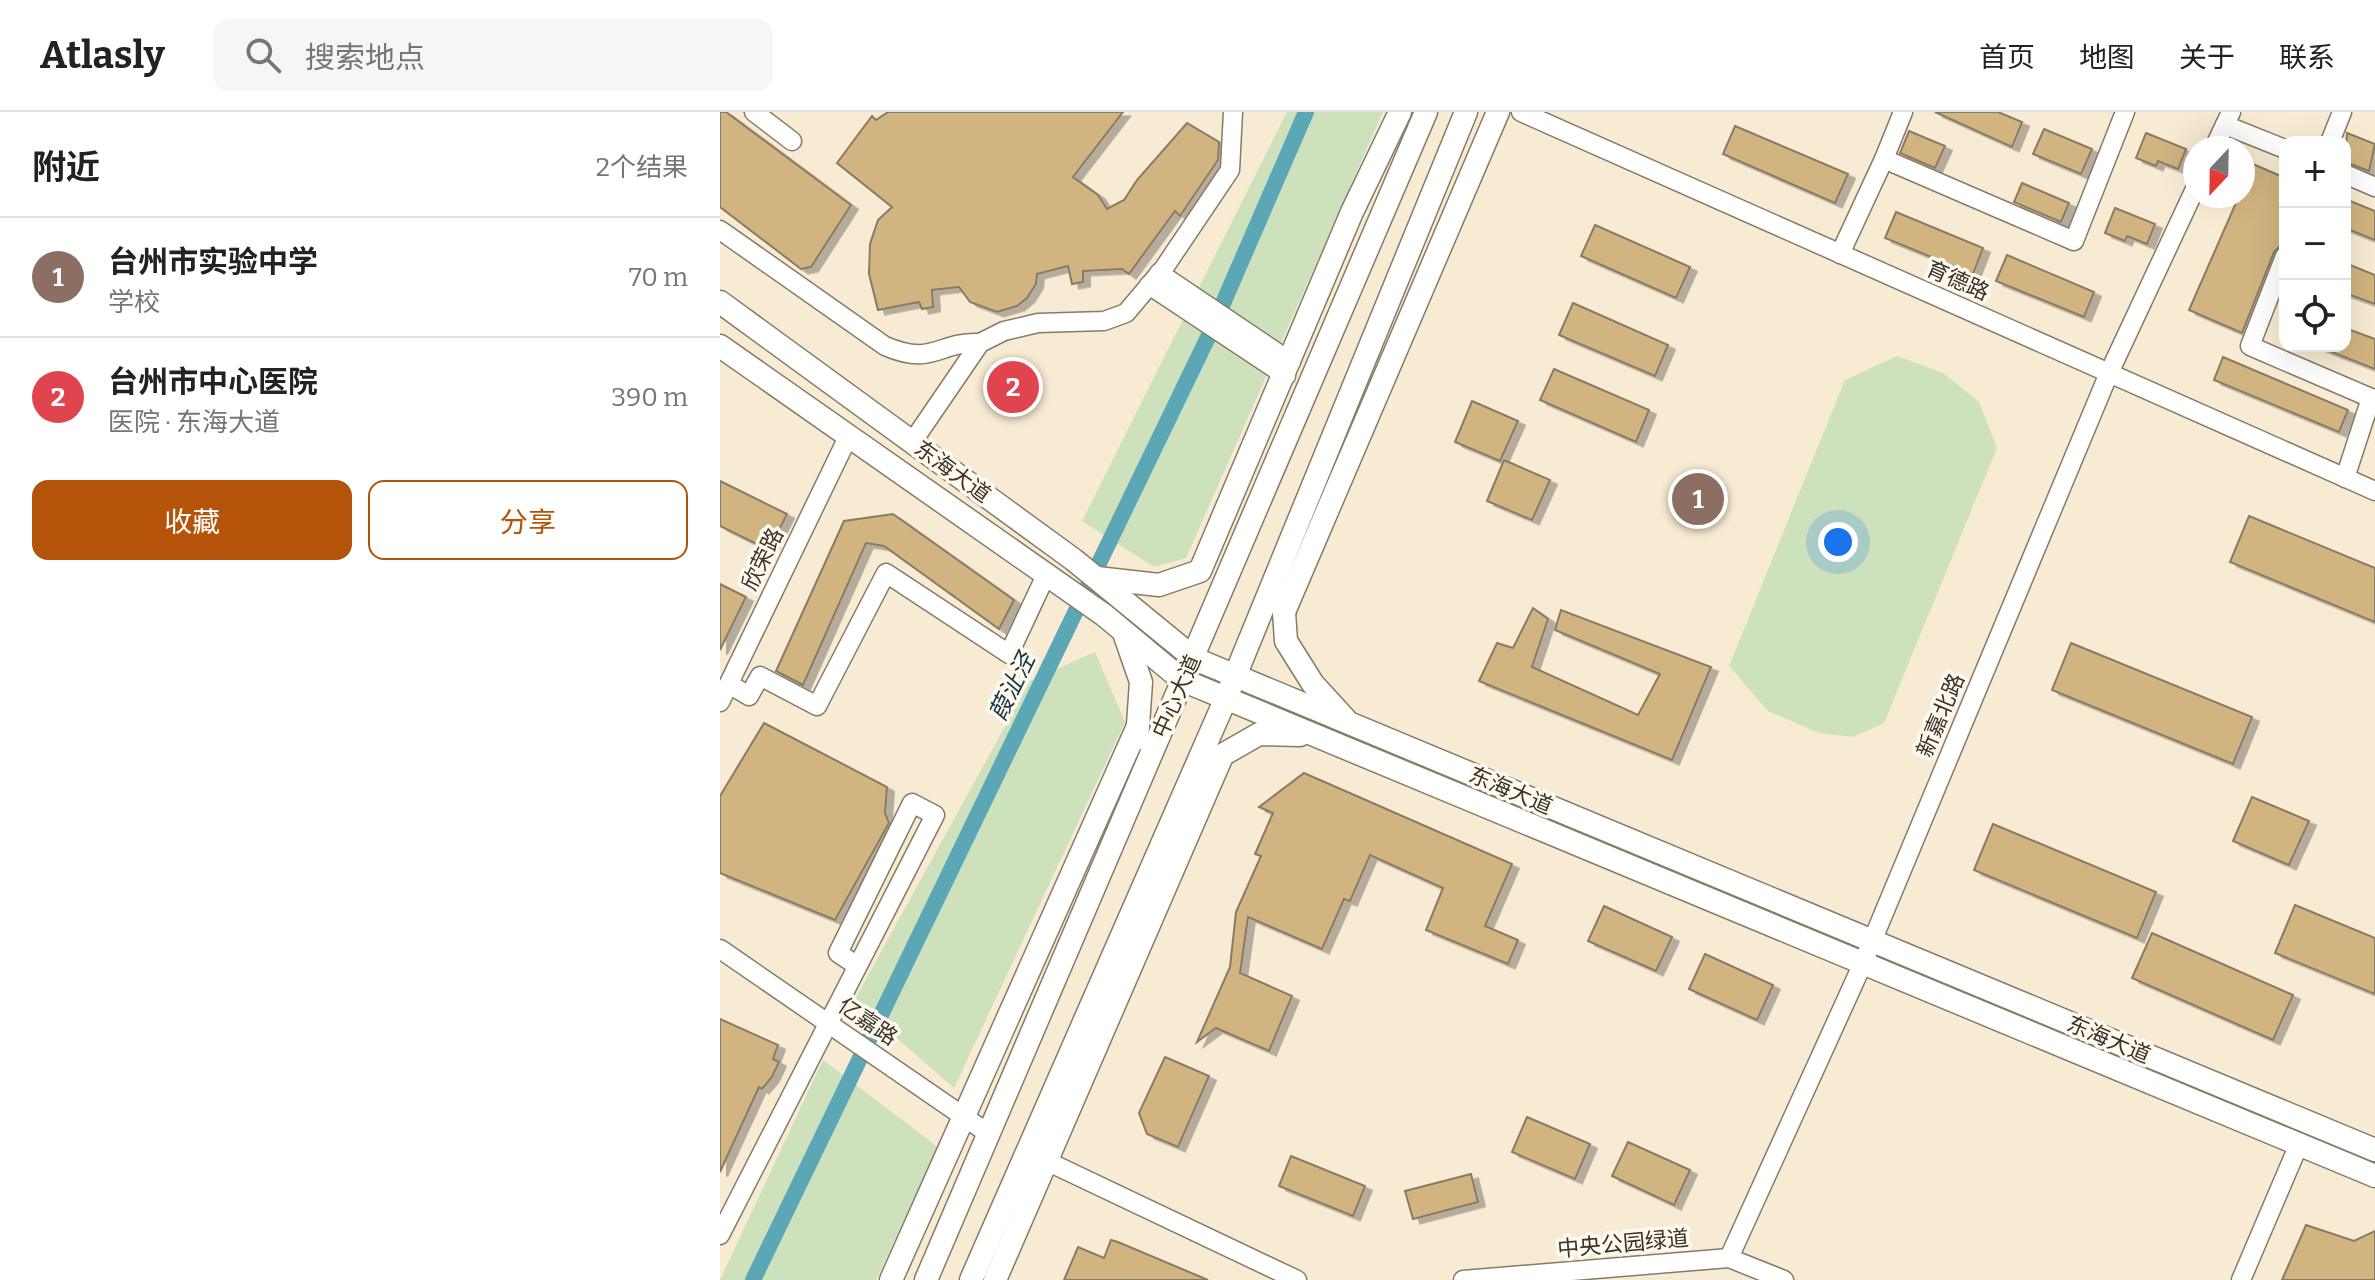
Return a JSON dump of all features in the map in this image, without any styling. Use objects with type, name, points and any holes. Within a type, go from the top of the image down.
[{"type":"main road","points":[[1096,578],[1159,585],[1200,571],[1352,212],[1400,112]]},
{"type":"main road","name":"中心大道","points":[[926,1280],[1426,112]]},
{"type":"main road","name":"中心大道","points":[[971,1280],[1037,1156],[1466,112]]},
{"type":"main road","points":[[1284,612],[1498,112]]},
{"type":"main road","name":"东海大道","points":[[720,302],[1074,560],[1193,658],[2375,1150]]},
{"type":"main road","name":"东海大道","points":[[720,346],[1104,615],[1182,680],[2375,1176]]},
{"type":"main road","points":[[1262,430],[1322,355]]},
{"type":"main road","points":[[1343,412],[1366,421]]},
{"type":"main road","points":[[1293,534],[1283,598],[1286,641],[1313,684],[1349,723]]},
{"type":"main road","points":[[1123,631],[1141,682],[1135,791]]},
{"type":"main road","points":[[891,1280],[1138,726]]},
{"type":"main road","points":[[1193,774],[1259,734],[1293,734],[1330,741]]},
{"type":"main road","points":[[995,1280],[1037,1156],[1222,756]]},
{"type":"street","points":[[754,112],[792,141]]},
{"type":"street","points":[[913,441],[980,343],[1004,331],[1038,323],[1104,321],[1126,313],[1154,279],[1230,170],[1233,112]]},
{"type":"street","name":"育德路","points":[[1521,112],[2375,491]]},
{"type":"street","points":[[1840,254],[1903,112]]},
{"type":"street","points":[[1884,159],[2074,241],[2125,112]]},
{"type":"street","points":[[2332,136],[2342,112]]},
{"type":"street","points":[[2228,118],[2279,146]]},
{"type":"street","points":[[2351,177],[2375,187]]},
{"type":"street","name":"新嘉北路","points":[[1729,1258],[1863,963],[2109,373],[2186,208]]},
{"type":"street","points":[[720,230],[885,346],[908,356],[929,356],[968,342],[980,343]]},
{"type":"street","points":[[2279,271],[2250,346],[2373,399],[2345,478]]},
{"type":"street","points":[[1154,279],[1288,369]]},
{"type":"street","name":"欣荣路","points":[[720,702],[848,437]]},
{"type":"street","points":[[729,684],[749,696],[760,676],[817,706],[886,573],[1009,654],[1046,575]]},
{"type":"street","points":[[720,1235],[826,1022],[935,815],[912,803],[838,953],[856,965]]},
{"type":"street","name":"亿嘉路","points":[[720,949],[989,1134]]},
{"type":"street","points":[[2241,1280],[2299,1144]]},
{"type":"street","points":[[1037,1156],[1297,1280]]},
{"type":"street","name":"中央公园绿道","points":[[1463,1280],[1729,1258],[1784,1280]]},
{"type":"green space","points":[[1287,112],[1383,112],[1186,558],[1154,567],[1082,521]]},
{"type":"green space","points":[[1897,356],[1943,373],[1979,402],[1997,448],[1884,723],[1853,737],[1819,733],[1768,711],[1729,666],[1845,380]]},
{"type":"green space","points":[[1095,652],[1125,722],[954,1088],[854,1001],[1030,681]]},
{"type":"green space","points":[[823,1060],[938,1147],[876,1280],[720,1280]]},
{"type":"building","points":[[720,112],[726,112],[851,205],[811,267],[801,269],[720,207]]},
{"type":"building","points":[[888,112],[1123,112],[1073,177],[1098,195],[1107,209],[1124,200],[1137,180],[1187,123],[1219,142],[1218,160],[1180,216],[1175,211],[1129,274],[1122,269],[1083,271],[1083,282],[1072,284],[1068,266],[1037,274],[1036,284],[1027,298],[1017,306],[997,312],[970,302],[959,287],[932,290],[933,307],[922,309],[919,302],[878,310],[869,274],[870,244],[878,220],[892,207],[837,163],[872,116],[876,120]]},
{"type":"building","points":[[1935,112],[1998,112],[2022,122],[2012,147]]},
{"type":"building","points":[[1735,126],[1848,174],[1835,203],[1723,154]]},
{"type":"building","points":[[2044,129],[2092,149],[2081,174],[2033,154]]},
{"type":"building","points":[[1909,131],[1945,146],[1935,168],[1900,153]]},
{"type":"building","points":[[2146,133],[2183,148],[2178,169],[2158,161],[2156,166],[2136,158]]},
{"type":"building","points":[[2347,133],[2375,144],[2369,171],[2351,164],[2351,136],[2347,136]]},
{"type":"building","points":[[2255,165],[2279,175],[2279,247],[2274,252],[2242,333],[2189,310],[2234,208],[2255,208]]},
{"type":"building","points":[[2022,183],[2069,203],[2061,222],[2014,202]]},
{"type":"building","points":[[2351,201],[2375,211],[2375,240],[2351,230]]},
{"type":"building","points":[[2115,208],[2155,224],[2147,244],[2127,236],[2125,241],[2105,233]]},
{"type":"building","points":[[1896,212],[1983,248],[1973,274],[1885,238]]},
{"type":"building","points":[[1595,225],[1690,267],[1676,298],[1581,256]]},
{"type":"building","points":[[2007,255],[2094,292],[2084,317],[1996,281]]},
{"type":"building","points":[[2351,265],[2375,275],[2375,304],[2351,295]]},
{"type":"building","points":[[1573,303],[1668,345],[1655,376],[1559,335]]},
{"type":"building","points":[[2351,330],[2375,339],[2375,369],[2332,352],[2351,352]]},
{"type":"building","points":[[2223,357],[2348,410],[2339,432],[2214,380]]},
{"type":"building","points":[[1554,369],[1649,410],[1636,442],[1540,400]]},
{"type":"building","points":[[1472,401],[1518,421],[1500,461],[1455,442]]},
{"type":"building","points":[[1504,460],[1550,480],[1532,520],[1487,501]]},
{"type":"building","points":[[720,481],[787,514],[769,550],[720,526]]},
{"type":"building","points":[[893,514],[1014,600],[999,629],[884,546],[866,543],[803,685],[776,671],[844,521]]},
{"type":"building","points":[[2249,516],[2375,568],[2375,622],[2230,562]]},
{"type":"building","points":[[720,584],[746,597],[720,650]]},
{"type":"building","points":[[1533,608],[1548,619],[1532,667],[1638,715],[1660,674],[1555,630],[1561,610],[1711,667],[1672,760],[1479,681],[1497,643],[1513,648]]},
{"type":"building","points":[[2071,643],[2252,717],[2233,764],[2052,690]]},
{"type":"building","points":[[764,723],[887,787],[885,813],[889,823],[835,920],[720,873],[720,796]]},
{"type":"building","points":[[1304,773],[1512,864],[1485,926],[1518,940],[1508,964],[1426,930],[1443,888],[1370,855],[1350,901],[1344,899],[1322,949],[1248,917],[1240,973],[1292,996],[1269,1051],[1216,1028],[1197,1042],[1230,967],[1236,912],[1261,856],[1255,854],[1273,813],[1259,807]]},
{"type":"building","points":[[2252,797],[2309,821],[2289,865],[2233,841]]},
{"type":"building","points":[[1993,824],[2156,892],[2137,938],[1974,870]]},
{"type":"building","points":[[2295,905],[2375,938],[2375,994],[2275,953]]},
{"type":"building","points":[[1604,906],[1672,937],[1656,971],[1588,941]]},
{"type":"building","points":[[2152,933],[2293,995],[2273,1040],[2132,978]]},
{"type":"building","points":[[1705,954],[1773,985],[1757,1020],[1689,989]]},
{"type":"building","points":[[720,1019],[778,1045],[773,1059],[779,1062],[772,1077],[762,1089],[759,1087],[720,1172]]},
{"type":"building","points":[[1165,1057],[1209,1076],[1178,1147],[1147,1134],[1139,1113]]},
{"type":"building","points":[[1527,1117],[1590,1144],[1575,1179],[1512,1152]]},
{"type":"building","points":[[1628,1142],[1690,1170],[1674,1205],[1612,1176]]},
{"type":"building","points":[[1291,1156],[1365,1186],[1353,1216],[1279,1186]]},
{"type":"building","points":[[1471,1174],[1478,1202],[1413,1219],[1405,1191]]},
{"type":"building","points":[[2306,1225],[2354,1241],[2375,1231],[2375,1280],[2282,1280]]},
{"type":"building","points":[[1111,1240],[1208,1280],[1064,1280],[1078,1247],[1104,1258]]},
{"type":"waterway","name":"葭沚泾","points":[[753,1280],[1211,331],[1306,112]]},
{"type":"place","name":"台州市中心医院","points":[[1013,387]]},
{"type":"place","name":"台州市实验中学","points":[[1698,499]]}]
